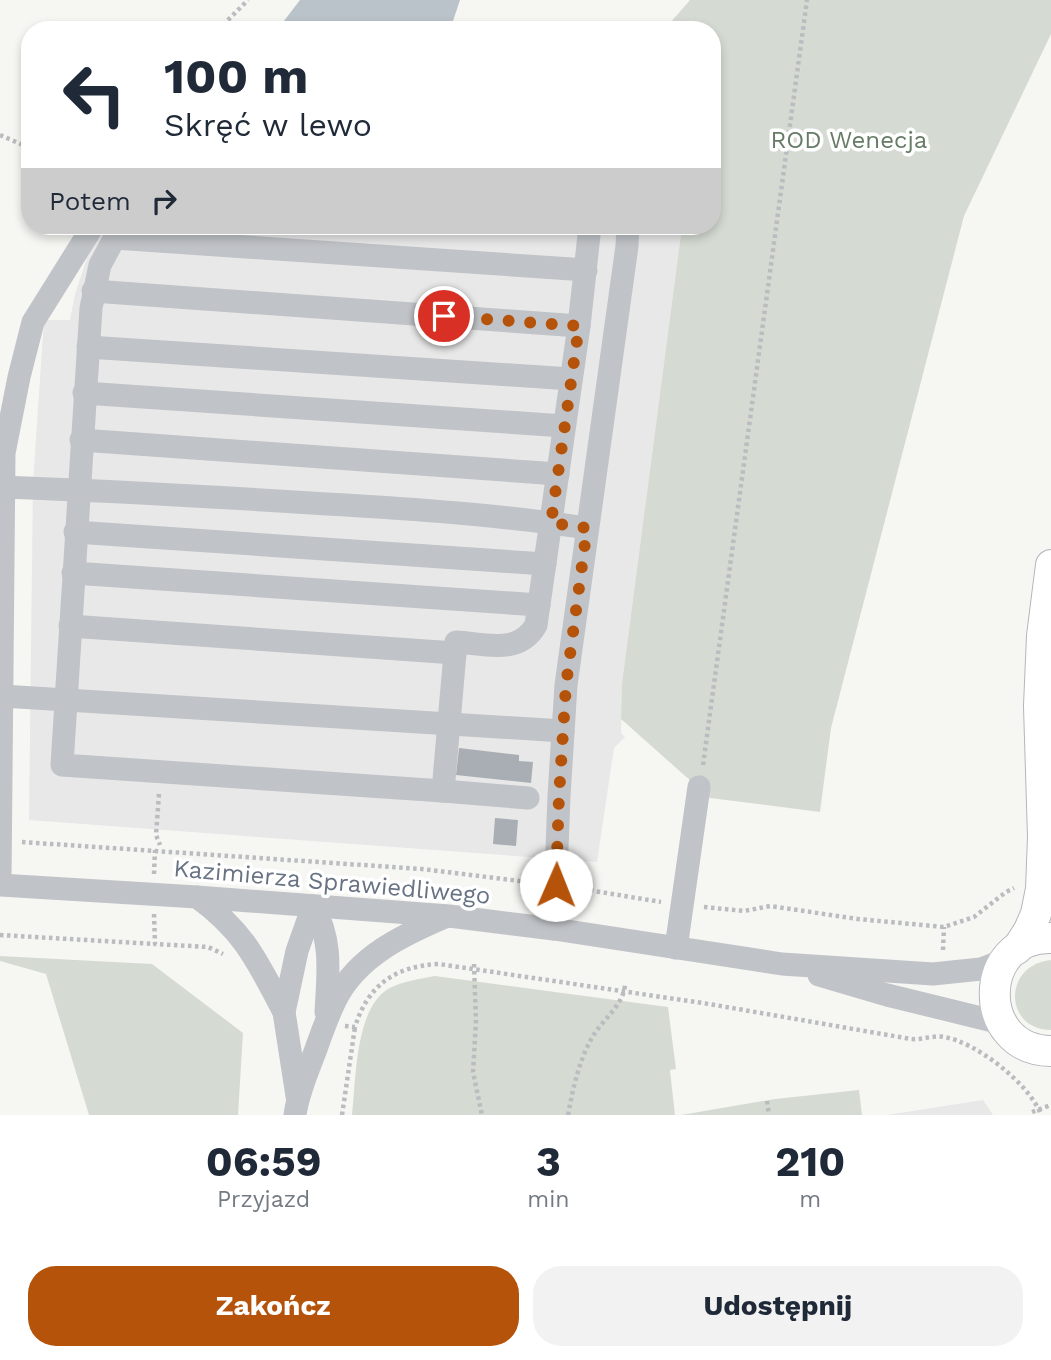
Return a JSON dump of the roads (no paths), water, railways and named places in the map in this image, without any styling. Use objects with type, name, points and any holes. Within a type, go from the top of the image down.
[{"type":"main road","points":[[1045,1055],[1020,1043],[1008,1033],[995,1005],[994,989],[998,974],[1029,930],[1036,914],[1041,890],[1043,837],[1039,706],[1042,636],[1051,565]]},
{"type":"main road","points":[[1011,954],[1031,941],[1051,938]]},
{"type":"street","points":[[0,883],[4,453],[33,322],[87,235]]},
{"type":"street","points":[[115,235],[100,265],[93,291],[84,393],[62,765],[528,798]]},
{"type":"street","points":[[176,235],[586,270]]},
{"type":"street","points":[[443,791],[456,642],[508,645],[520,643],[530,636],[536,625],[579,326],[589,235]]},
{"type":"street","points":[[554,929],[566,685],[627,235]]},
{"type":"street","points":[[93,291],[579,326]]},
{"type":"street","points":[[583,296],[619,299]]},
{"type":"street","points":[[88,347],[571,379]]},
{"type":"street","points":[[84,393],[566,419],[603,415]]},
{"type":"street","points":[[81,440],[558,474]]},
{"type":"street","points":[[3,487],[411,509],[526,518],[587,528]]},
{"type":"street","points":[[75,532],[545,564]]},
{"type":"street","points":[[73,573],[539,605]]},
{"type":"street","points":[[70,626],[455,653]]},
{"type":"street","points":[[2,696],[563,731]]},
{"type":"street","points":[[676,948],[699,787]]},
{"type":"street","name":"Kazimierza Sprawiedliwego","points":[[0,883],[449,916],[554,929],[782,964],[933,974],[981,969],[1011,954]]},
{"type":"street","points":[[197,897],[232,926],[251,949],[284,1012]]},
{"type":"street","points":[[296,1107],[284,1012],[297,951],[313,906]]},
{"type":"street","points":[[313,906],[326,932],[326,1023]]},
{"type":"street","points":[[296,1107],[326,1023],[342,989],[368,960],[395,940],[449,916]]},
{"type":"street","name":"Kazimierza Sprawiedliwego","points":[[782,964],[887,995],[993,1021],[1008,1033]]},
{"type":"park label","name":"ROD Wenecja","points":[[849,140]]}]
